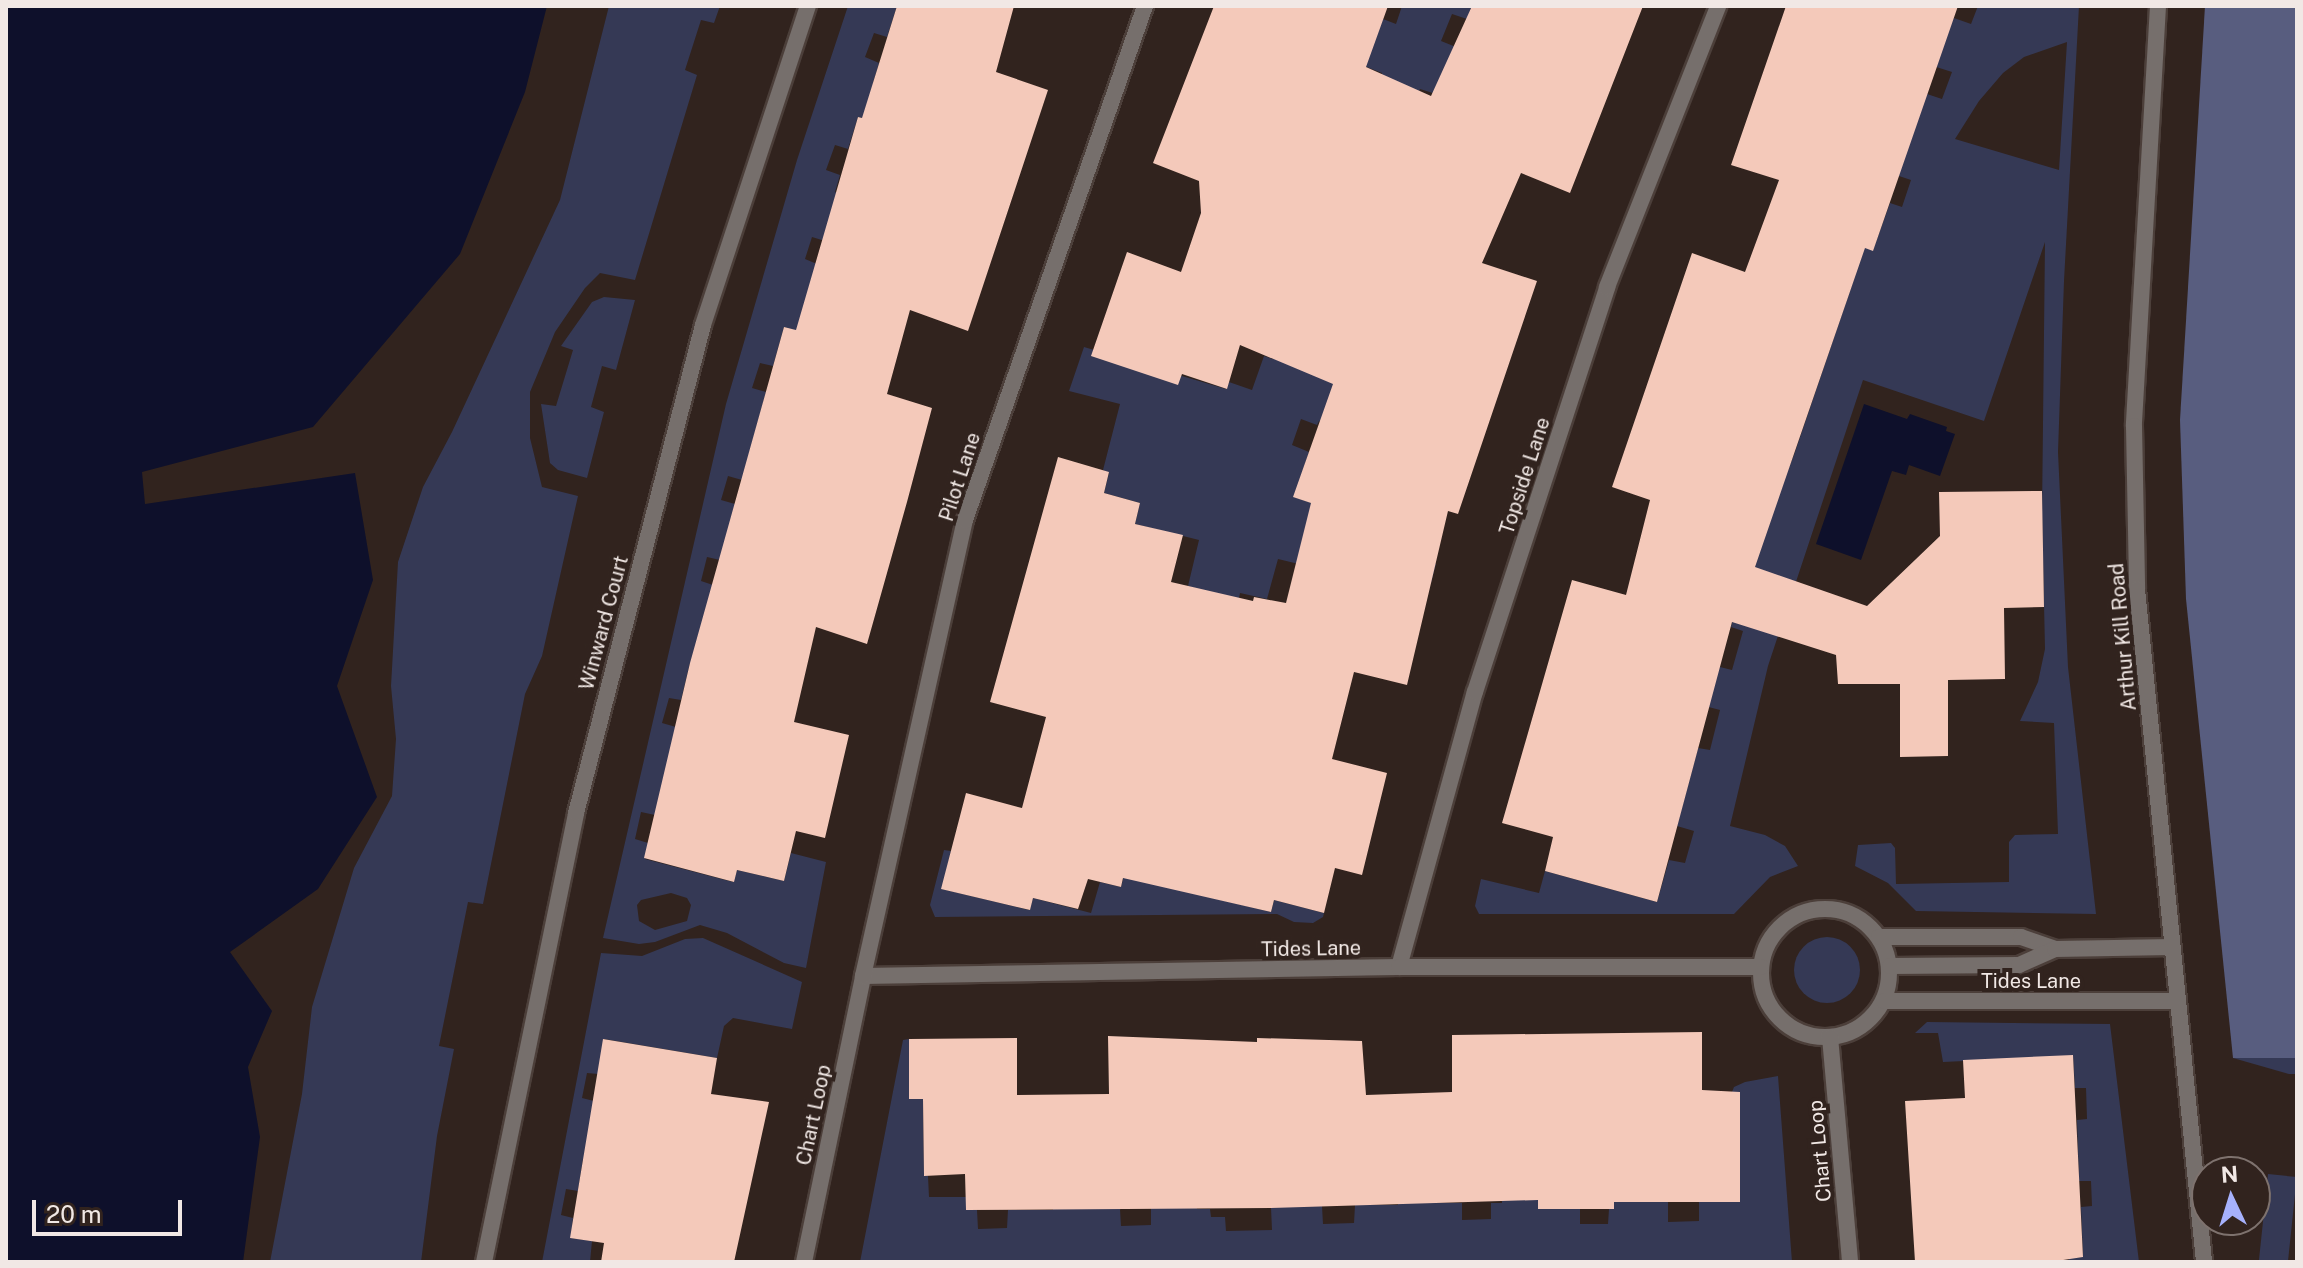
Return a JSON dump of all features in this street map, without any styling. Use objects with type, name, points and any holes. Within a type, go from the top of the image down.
[{"type":"street","name":"Winward Court","points":[[484,1262],[576,813],[703,325],[808,6]]},
{"type":"street","name":"Pilot Lane","points":[[863,976],[965,520],[1145,6]]},
{"type":"street","name":"Topside Lane","points":[[1399,967],[1475,692],[1602,302],[1718,6]]},
{"type":"street","name":"Arthur Kill Road","points":[[2158,6],[2134,455],[2137,589],[2204,1262]]},
{"type":"street","points":[[1834,908],[1854,914],[1879,937],[1890,966],[1890,981],[1884,1001],[1872,1018],[1856,1030],[1830,1037],[1798,1031],[1782,1021],[1769,1005],[1762,986],[1761,967],[1766,947],[1777,929],[1794,916],[1814,909],[1834,908]]},
{"type":"street","name":"Tides Lane","points":[[1879,937],[2021,937],[2055,949],[2172,947]]},
{"type":"street","name":"Tides Lane","points":[[1890,966],[2019,965],[2055,949]]},
{"type":"street","name":"Tides Lane","points":[[863,976],[1399,967],[1761,967]]},
{"type":"street","name":"Chart Loop","points":[[804,1262],[863,976]]},
{"type":"street","name":"Tides Lane","points":[[1884,1001],[2178,1001]]},
{"type":"street","name":"Chart Loop","points":[[1830,1037],[1850,1262]]},
{"type":"shaded area","points":[[6,6],[547,6],[525,92],[460,254],[313,427],[142,472],[145,504],[355,473],[373,580],[337,686],[377,797],[318,889],[230,952],[272,1011],[248,1067],[260,1137],[243,1262],[6,1262]]},
{"type":"shaded area","points":[[609,6],[720,6],[714,23],[701,20],[685,70],[697,75],[635,280],[600,273],[585,288],[555,332],[530,392],[530,438],[542,487],[578,496],[542,656],[525,694],[483,904],[468,902],[439,1046],[454,1049],[437,1136],[421,1262],[270,1262],[302,1094],[312,1007],[354,868],[392,796],[396,739],[391,686],[398,562],[423,487],[452,432],[560,200]]},
{"type":"shaded area","points":[[848,6],[897,6],[887,37],[874,33],[865,57],[879,63],[873,83],[877,122],[858,117],[848,149],[835,145],[826,170],[840,175],[835,192],[850,197],[825,241],[812,237],[805,259],[817,264],[887,356],[784,327],[773,366],[760,363],[752,388],[766,392],[742,480],[728,476],[721,500],[735,504],[720,560],[707,557],[701,581],[713,585],[801,662],[802,688],[690,663],[681,700],[669,698],[662,723],[676,727],[655,815],[641,812],[635,839],[648,843],[645,859],[733,882],[737,870],[784,881],[791,853],[826,862],[806,968],[784,963],[727,933],[700,925],[655,942],[639,944],[603,938],[726,404],[797,160]],"holes":[[[671,893],[687,898],[691,905],[687,921],[655,930],[639,921],[637,905],[641,900]]]},
{"type":"shaded area","points":[[1402,6],[1472,6],[1467,19],[1452,14],[1441,41],[1456,47],[1436,94],[1420,89],[1409,115],[1341,383],[1326,424],[1319,421],[1317,425],[1301,419],[1292,445],[1309,452],[1294,497],[1395,531],[1400,550],[1436,564],[1431,583],[1361,579],[1278,559],[1267,599],[1240,593],[1183,891],[1271,912],[1274,900],[1324,913],[1323,917],[1313,923],[1294,922],[1277,914],[935,917],[930,905],[944,850],[951,851],[942,889],[1029,910],[1033,898],[1091,913],[1100,882],[1121,887],[1198,589],[1188,586],[1199,540],[1135,524],[1140,503],[1104,493],[1109,473],[1103,470],[1120,404],[1069,391],[1084,347],[1226,389],[1229,382],[1252,390],[1264,356],[1273,359],[1372,103],[1382,73],[1364,66],[1383,19],[1396,24]]},
{"type":"shaded area","points":[[1978,6],[2079,6],[2058,452],[2068,667],[2096,914],[1916,911],[1888,883],[1855,866],[1858,845],[1891,843],[1895,848],[1896,884],[2009,882],[2009,842],[2015,835],[2058,834],[2054,723],[2020,721],[2038,682],[2045,649],[2042,514],[2045,242],[1984,421],[1863,380],[1768,666],[1730,826],[1765,835],[1785,846],[1798,866],[1770,877],[1734,914],[1479,914],[1475,906],[1481,879],[1539,893],[1545,871],[1657,902],[1669,860],[1685,863],[1694,831],[1677,826],[1698,748],[1710,750],[1720,710],[1701,705],[1720,667],[1732,670],[1743,631],[1731,627],[1741,587],[1794,455],[1856,273],[1786,221],[1873,250],[1890,203],[1902,207],[1911,180],[1884,171],[1927,94],[1942,99],[1952,72],[1930,65],[1954,18],[1971,24]],"holes":[[[2067,42],[2059,170],[1955,139],[1979,101],[2003,73],[2024,57]]]},
{"type":"shaded area","points":[[2205,6],[2297,6],[2297,1058],[2233,1058],[2186,599],[2180,420]]},
{"type":"shaded area","points":[[604,297],[635,300],[616,370],[602,366],[591,407],[604,412],[587,478],[558,470],[550,463],[541,404],[556,406],[573,350],[561,346],[592,302]]},
{"type":"shaded area","points":[[1864,404],[1907,419],[1910,414],[1947,427],[1946,431],[1955,434],[1940,476],[1909,465],[1906,475],[1892,471],[1861,560],[1816,544]]},
{"type":"shaded area","points":[[1821,937],[1833,937],[1845,942],[1855,952],[1860,970],[1858,983],[1845,998],[1833,1003],[1821,1003],[1809,998],[1799,988],[1794,976],[1794,964],[1799,952],[1809,942]]},
{"type":"shaded area","points":[[703,938],[802,982],[792,1029],[733,1018],[724,1026],[717,1058],[604,1039],[598,1074],[587,1073],[582,1098],[594,1101],[606,1162],[583,1159],[578,1191],[566,1189],[561,1215],[573,1218],[571,1238],[592,1241],[590,1262],[542,1262],[601,953],[642,956],[685,939]]},
{"type":"shaded area","points":[[1927,1022],[2110,1024],[2139,1262],[2069,1262],[2069,1258],[2083,1257],[2081,1207],[2092,1206],[2091,1181],[2079,1181],[2077,1120],[2087,1119],[2086,1088],[2075,1088],[2073,1056],[1943,1062],[1938,1033],[1915,1033]]},
{"type":"shaded area","points":[[909,1039],[909,1099],[923,1099],[924,1176],[928,1176],[929,1197],[966,1197],[966,1210],[977,1210],[978,1229],[1007,1228],[1008,1210],[1053,1210],[1052,1115],[1120,1209],[1121,1226],[1151,1225],[1151,1208],[1196,1201],[1197,1209],[1210,1209],[1211,1217],[1225,1217],[1226,1231],[1272,1230],[1271,1208],[1276,1207],[1322,1206],[1323,1224],[1354,1223],[1355,1205],[1398,1205],[1399,1132],[1415,1203],[1462,1203],[1462,1220],[1491,1219],[1491,1203],[1502,1203],[1502,1195],[1538,1194],[1539,1209],[1580,1209],[1580,1224],[1608,1224],[1609,1209],[1614,1209],[1614,1194],[1668,1202],[1668,1222],[1699,1221],[1699,1202],[1739,1202],[1740,1093],[1732,1092],[1734,1087],[1778,1076],[1792,1262],[860,1262],[903,1040]]},
{"type":"shaded area","points":[[2233,1058],[2297,1058],[2297,1074],[2289,1074]]},
{"type":"shaded area","points":[[2271,1174],[2297,1177],[2288,1262],[2259,1262],[2261,1236],[2271,1236]]},
{"type":"building","points":[[897,6],[1014,6],[996,72],[1048,90],[968,331],[910,310],[887,394],[932,408],[907,502],[867,644],[816,627],[794,722],[849,735],[825,838],[796,831],[784,881],[737,870],[734,882],[644,858],[690,663],[784,327],[796,330],[858,117],[862,118]]},
{"type":"building","points":[[1214,6],[1388,6],[1366,67],[1431,96],[1472,6],[1643,6],[1570,193],[1521,173],[1482,263],[1537,281],[1458,514],[1448,511],[1407,685],[1354,672],[1332,759],[1387,773],[1362,875],[1335,868],[1324,913],[1274,900],[1271,912],[1123,878],[1121,887],[1088,879],[1078,909],[1033,898],[1030,910],[941,889],[966,793],[1022,808],[1046,717],[990,702],[1058,457],[1109,472],[1104,493],[1140,503],[1135,524],[1183,535],[1171,582],[1253,601],[1254,597],[1286,603],[1311,503],[1293,497],[1333,384],[1240,345],[1227,389],[1182,374],[1178,385],[1091,356],[1127,252],[1181,272],[1201,213],[1199,181],[1153,163]]},
{"type":"building","points":[[1786,6],[1958,6],[1873,251],[1865,248],[1755,567],[1867,606],[1940,536],[1939,492],[2042,491],[2044,607],[2004,608],[2005,679],[1948,680],[1948,756],[1900,757],[1900,684],[1838,684],[1836,655],[1732,622],[1657,902],[1545,871],[1553,837],[1502,823],[1572,580],[1626,595],[1650,500],[1612,487],[1692,253],[1745,272],[1779,180],[1731,165]]},
{"type":"building","points":[[1702,1032],[1702,1090],[1740,1092],[1740,1202],[1614,1202],[1614,1209],[1538,1209],[1538,1200],[1271,1208],[966,1210],[965,1174],[924,1176],[923,1099],[909,1099],[909,1039],[1017,1038],[1017,1095],[1109,1094],[1108,1036],[1257,1042],[1257,1038],[1362,1041],[1366,1095],[1452,1092],[1452,1035]]},
{"type":"building","points":[[603,1039],[717,1058],[711,1094],[769,1102],[734,1262],[601,1262],[604,1243],[570,1238]]},
{"type":"building","points":[[2073,1055],[2083,1257],[2050,1262],[1915,1262],[1905,1101],[1965,1098],[1963,1060]]}]
